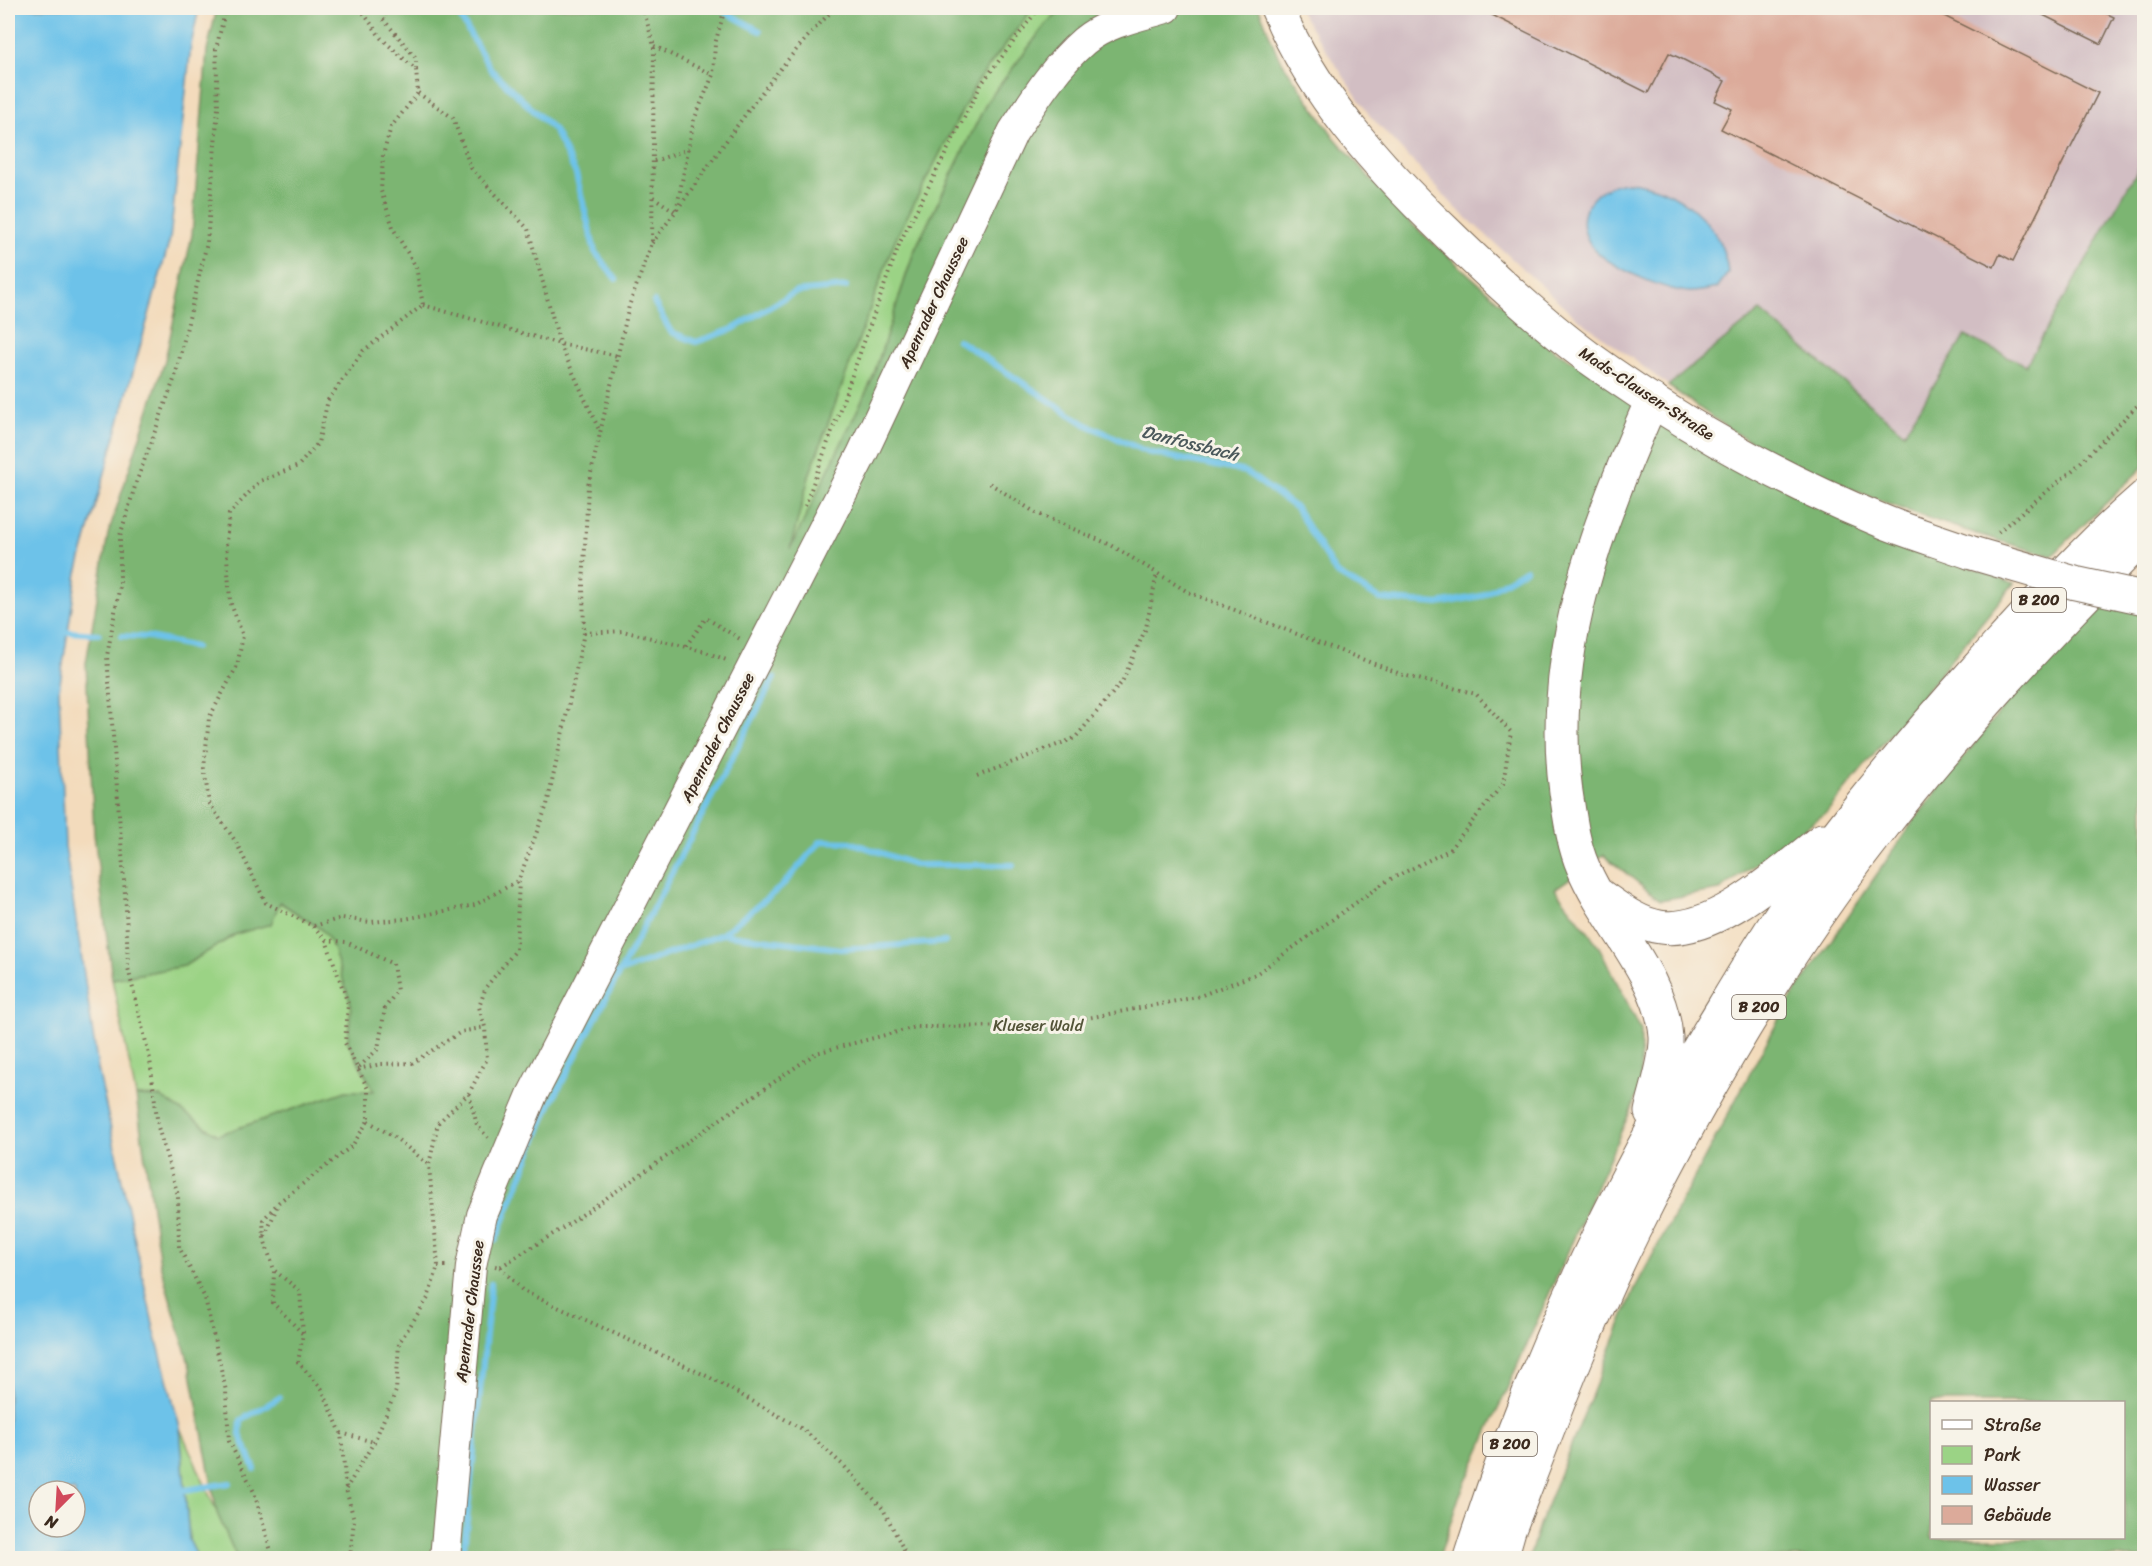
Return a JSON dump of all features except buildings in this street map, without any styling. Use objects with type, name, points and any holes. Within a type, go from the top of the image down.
[{"type":"main road","name":"Mads-Clausen-Straße","points":[[1277,8],[1310,72],[1356,138],[1416,204],[1540,319],[1589,357],[1652,400],[1748,457],[1813,491],[1883,521],[1972,553],[2075,583],[2145,598]]},
{"type":"main road","points":[[1645,1143],[1666,1039],[1663,1012],[1652,987],[1582,867],[1572,832],[1563,764],[1564,691],[1570,629],[1590,557],[1616,483],[1652,400]]},
{"type":"main road","name":"B 200","points":[[1470,1558],[1554,1330],[1645,1143],[1695,1053],[1749,965],[1849,819],[1940,710],[2027,613],[2145,497]]},
{"type":"main road","name":"B 200","points":[[1501,1558],[1509,1530],[1582,1343],[1632,1234],[1670,1159],[1775,982],[1876,834],[1966,724],[2048,634],[2145,536]]},
{"type":"main road","points":[[1595,892],[1629,915],[1660,927],[1687,925],[1717,916],[1769,881],[1849,819]]},
{"type":"street","name":"Apenrader Chaussee","points":[[445,1558],[471,1266],[482,1215],[532,1095],[862,454],[1013,132],[1045,84],[1085,40],[1124,21],[1166,8]]},
{"type":"path","points":[[226,8],[216,49],[218,108],[207,243],[175,376],[136,483],[120,536],[120,584],[107,656],[126,907],[128,969],[150,1059],[158,1127],[178,1195],[179,1247],[205,1299],[226,1391],[229,1441],[254,1492],[273,1558]]},
{"type":"path","points":[[360,8],[381,38],[416,70]]},
{"type":"path","points":[[387,8],[383,19],[416,58],[418,93],[391,127],[383,155],[381,191],[394,230],[416,267],[423,305]]},
{"type":"path","points":[[643,8],[654,46],[652,243]]},
{"type":"path","points":[[676,212],[694,120],[713,75],[715,44],[725,8]]},
{"type":"path","points":[[346,1489],[374,1442],[396,1391],[399,1344],[428,1298],[438,1266],[429,1166],[438,1123],[469,1093],[487,1059],[485,1027],[479,1007],[486,987],[516,950],[519,879],[547,805],[584,633],[583,586],[588,486],[629,306],[652,243],[736,128],[812,31],[835,8]]},
{"type":"path","points":[[654,46],[713,75]]},
{"type":"path","points":[[418,93],[453,118],[471,168],[528,229],[560,344],[600,432]]},
{"type":"path","points":[[654,160],[688,149]]},
{"type":"path","points":[[653,198],[676,212]]},
{"type":"path","points":[[423,305],[560,344],[618,356]]},
{"type":"path","points":[[303,1335],[273,1303],[274,1270],[264,1239],[263,1220],[279,1203],[352,1146],[368,1121],[368,1089],[345,1043],[348,1004],[326,940],[313,926],[266,903],[236,842],[209,802],[204,768],[209,718],[237,666],[243,636],[230,601],[226,542],[229,514],[260,481],[298,466],[318,443],[328,400],[363,351],[423,305]]},
{"type":"path","points":[[1998,532],[2075,468],[2145,399]]},
{"type":"path","points":[[908,1558],[883,1509],[844,1466],[804,1430],[709,1377],[523,1291],[500,1267],[566,1226],[816,1053],[916,1027],[1046,1026],[1197,997],[1256,974],[1385,882],[1449,850],[1503,784],[1511,732],[1476,694],[1403,675],[1188,591],[1111,545],[1036,513],[986,482]]},
{"type":"path","points":[[976,776],[1074,738],[1122,682],[1146,628],[1157,573]]},
{"type":"path","points":[[686,646],[706,618],[743,641]]},
{"type":"path","points":[[584,633],[623,631],[686,646],[753,668]]},
{"type":"path","points":[[313,926],[342,918],[370,922],[405,919],[475,905],[519,879]]},
{"type":"path","points":[[326,940],[346,942],[393,964],[398,991],[385,1008],[378,1049],[357,1069]]},
{"type":"path","points":[[357,1069],[381,1064],[412,1063],[460,1032],[485,1027]]},
{"type":"path","points":[[469,1093],[477,1125],[493,1144]]},
{"type":"path","points":[[368,1121],[397,1139],[429,1166]]},
{"type":"path","points":[[264,1239],[279,1203]]},
{"type":"path","points":[[274,1270],[300,1291],[303,1335],[298,1362],[322,1389],[341,1433],[346,1489],[354,1520],[350,1558]]},
{"type":"path","points":[[341,1433],[374,1442]]},
{"type":"shaded area","points":[[1298,8],[2144,8],[2144,159],[2026,365],[1965,336],[1904,433],[1760,311],[1668,385],[1577,318],[1455,207],[1370,116]]},
{"type":"green space","name":"Klueser Wald","points":[[217,8],[1033,8],[977,82],[895,240],[810,473],[790,549],[872,380],[914,252],[987,102],[1047,23],[1065,8],[1259,8],[1278,56],[1334,137],[1405,218],[1555,351],[1861,527],[2014,583],[1827,812],[1720,890],[1660,900],[1603,855],[1555,889],[1598,945],[1641,1030],[1640,1089],[1459,1497],[1439,1558],[237,1558],[217,1513],[190,1367],[160,1264],[136,1096],[161,1097],[218,1135],[346,1091],[374,1091],[348,1042],[351,1004],[331,942],[321,929],[280,902],[271,924],[236,934],[184,966],[112,979],[94,834],[86,663],[108,534],[165,360],[192,235],[207,50]]},
{"type":"green space","points":[[1033,8],[1065,8],[1047,23],[987,102],[914,251],[872,380],[788,554],[810,473],[895,240],[977,82]]},
{"type":"green space","points":[[2144,159],[2144,466],[2052,556],[1930,519],[1811,472],[1736,433],[1668,386],[1760,311],[1904,433],[1965,336],[2026,365]]},
{"type":"green space","points":[[2087,601],[2144,611],[2144,1558],[1529,1558],[1539,1525],[1635,1288],[1786,1006],[1915,819]]},
{"type":"green space","points":[[279,902],[321,929],[332,942],[351,1004],[348,1042],[374,1092],[346,1091],[218,1135],[161,1097],[136,1096],[112,979],[184,966],[236,934],[271,924]]},
{"type":"green space","points":[[180,1428],[237,1558],[198,1558],[189,1540]]},
{"type":"water","points":[[8,8],[199,8],[191,45],[170,239],[77,573],[59,690],[65,846],[98,1069],[154,1329],[180,1428],[189,1540],[198,1558],[8,1558]]},
{"type":"water","points":[[1629,182],[1664,191],[1695,210],[1707,223],[1717,238],[1728,273],[1717,288],[1690,292],[1653,283],[1612,263],[1594,249],[1583,226],[1588,205],[1605,189]]},
{"type":"waterway","name":"Danfossbach","points":[[455,8],[491,70],[554,130],[576,174],[595,252],[616,279]]},
{"type":"waterway","points":[[718,8],[760,31]]},
{"type":"waterway","name":"Danfossbach","points":[[654,302],[671,332],[696,342],[733,329],[795,292],[846,287]]},
{"type":"waterway","name":"Danfossbach","points":[[958,340],[1085,424],[1147,452],[1246,472],[1296,508],[1336,573],[1380,599],[1438,604],[1481,596],[1526,569]]},
{"type":"waterway","points":[[68,632],[99,634]]},
{"type":"waterway","points":[[122,636],[149,637],[195,647]]},
{"type":"waterway","points":[[496,1240],[549,1107],[774,678]]},
{"type":"waterway","points":[[617,973],[722,934],[781,887],[821,841],[850,842],[916,865],[1013,865]]},
{"type":"waterway","points":[[722,934],[841,949],[945,942]]},
{"type":"waterway","points":[[463,1558],[491,1284]]},
{"type":"waterway","points":[[255,1469],[240,1435],[241,1420],[279,1398]]},
{"type":"waterway","points":[[185,1490],[230,1483]]}]
